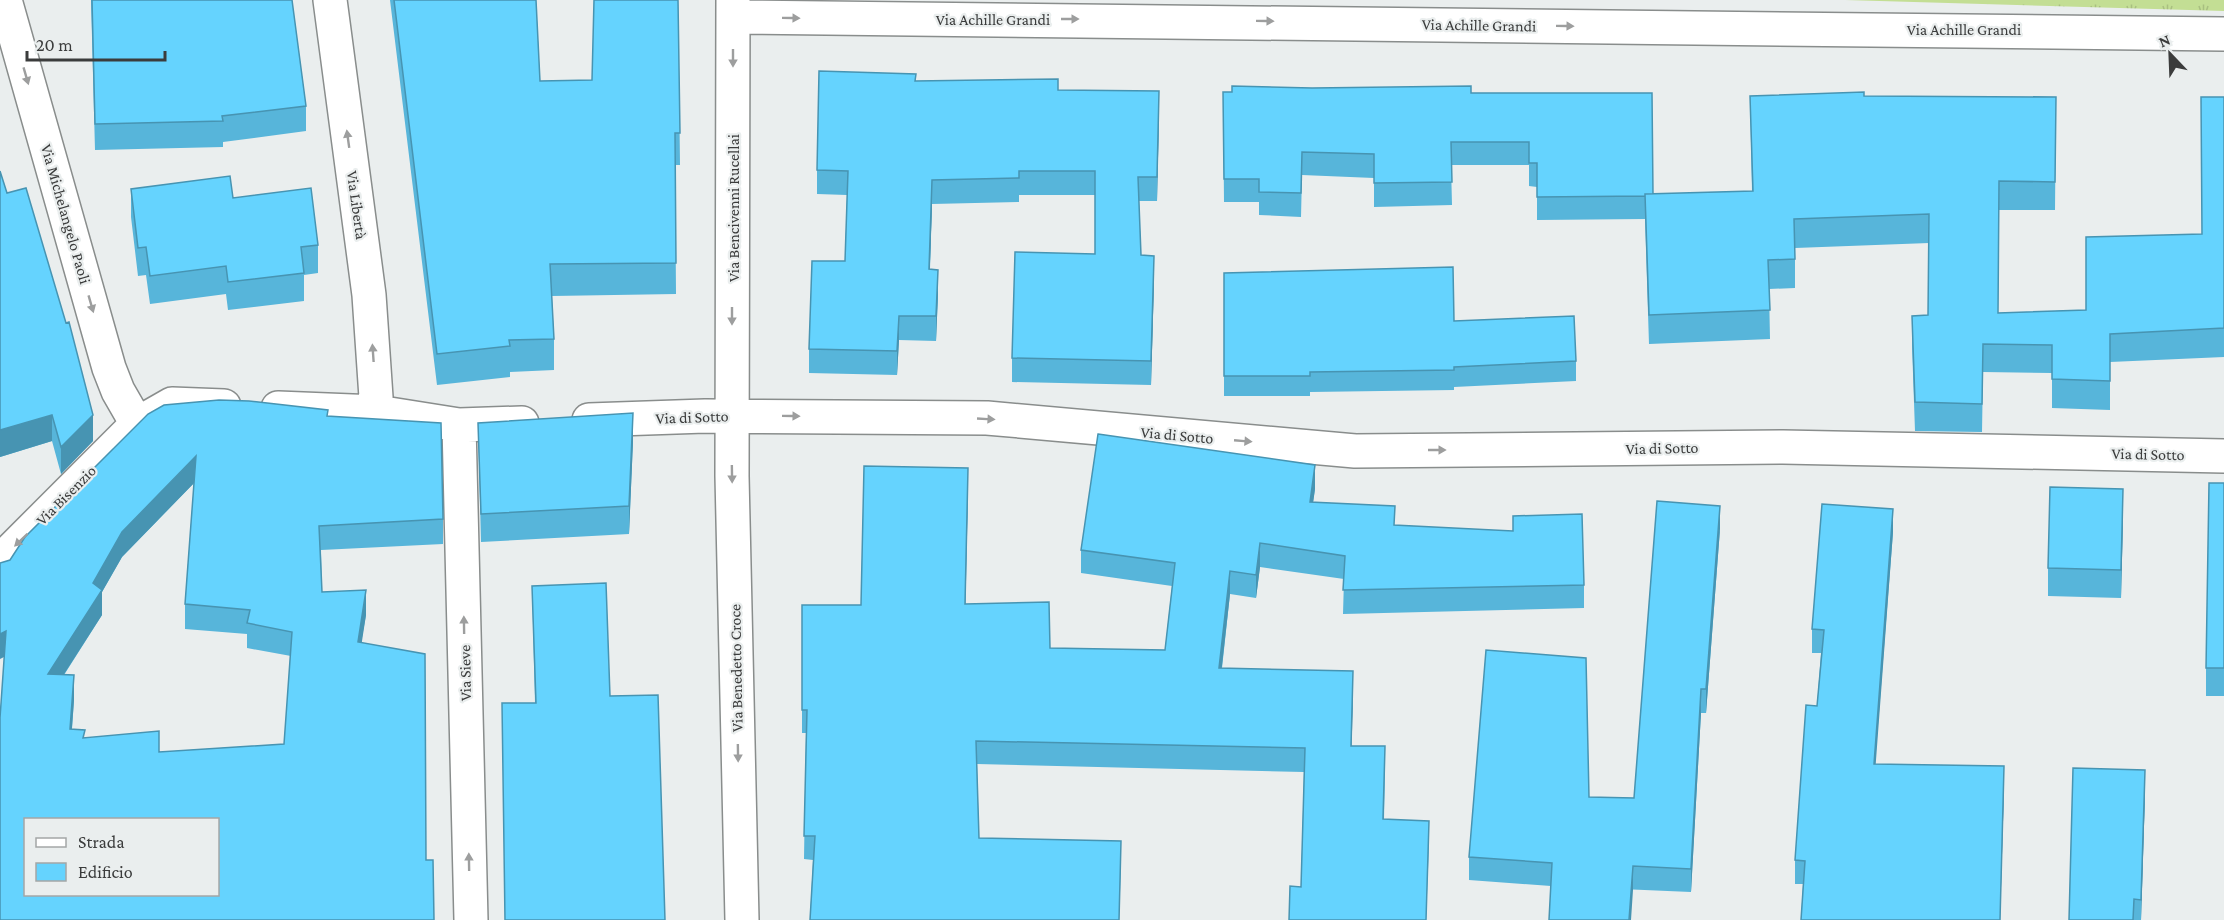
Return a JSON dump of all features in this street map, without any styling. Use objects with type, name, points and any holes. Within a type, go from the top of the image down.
[{"type":"street","name":"Via Michelangelo Paoli","points":[[4,0],[109,368],[118,391],[137,424]]},
{"type":"street","name":"Via Libertà","points":[[330,0],[369,295],[378,412]]},
{"type":"street","name":"Via Achille Grandi","points":[[733,8],[2224,34]]},
{"type":"street","name":"Via Bencivenni Rucellai","points":[[732,416],[733,8]]},
{"type":"street","name":"Via di Sotto","points":[[137,424],[172,404],[378,412],[459,425],[732,416],[987,418],[1354,451],[1783,447],[2224,456]]},
{"type":"street","name":"Via Benedetto Croce","points":[[732,416],[742,920]]},
{"type":"street","name":"Via Bisenzio","points":[[0,569],[10,551],[137,424]]},
{"type":"street","name":"Via Sieve","points":[[459,425],[471,920]]},
{"type":"green space","points":[[1845,0],[2224,0],[2224,11]]},
{"type":"building","points":[[92,0],[292,0],[306,106],[222,116],[223,121],[95,124]]},
{"type":"building","points":[[394,0],[536,0],[540,81],[592,80],[594,0],[678,0],[680,133],[675,133],[676,263],[550,264],[554,339],[509,340],[510,346],[437,354]]},
{"type":"building","points":[[819,71],[916,74],[915,81],[1058,79],[1058,90],[1159,91],[1157,177],[1138,177],[1141,255],[1154,256],[1151,361],[1012,358],[1015,252],[1095,254],[1095,171],[1019,171],[1019,178],[932,180],[929,269],[938,270],[936,316],[899,316],[897,351],[809,349],[812,261],[845,261],[848,171],[817,170]]},
{"type":"building","points":[[1232,86],[1312,88],[1471,86],[1471,93],[1652,93],[1653,194],[1537,197],[1537,163],[1529,163],[1529,142],[1451,142],[1452,182],[1374,183],[1374,154],[1302,152],[1301,193],[1259,192],[1259,179],[1224,179],[1223,92],[1232,92]]},
{"type":"building","points":[[1864,92],[1864,96],[2056,97],[2055,182],[1999,181],[1998,313],[2086,310],[2086,237],[2202,234],[2201,97],[2224,97],[2224,328],[2110,334],[2110,381],[2052,379],[2052,345],[1983,344],[1982,404],[1915,402],[1912,316],[1928,315],[1929,214],[1794,219],[1795,259],[1768,260],[1770,310],[1649,315],[1645,194],[1753,191],[1750,96]]},
{"type":"building","points":[[0,171],[7,193],[26,188],[66,323],[69,322],[93,415],[61,447],[52,415],[0,430]]},
{"type":"building","points":[[230,176],[233,198],[311,188],[318,245],[301,247],[304,273],[228,282],[226,266],[150,276],[146,247],[138,248],[131,189]]},
{"type":"building","points":[[1453,267],[1454,321],[1574,316],[1576,361],[1454,367],[1454,370],[1310,372],[1310,376],[1224,376],[1224,273]]},
{"type":"building","points":[[219,400],[328,410],[327,416],[441,423],[443,519],[319,526],[322,592],[366,590],[358,642],[425,654],[426,860],[433,860],[434,920],[0,920],[0,718],[6,631],[0,634],[0,563],[10,560],[25,537],[148,414],[164,405]],"holes":[[[196,456],[185,604],[250,610],[247,623],[292,632],[284,744],[159,752],[159,731],[83,738],[85,730],[70,729],[74,675],[48,674],[102,590],[93,583],[122,532]]]},
{"type":"building","points":[[633,413],[629,506],[481,514],[478,423]]},
{"type":"building","points":[[1098,434],[1315,465],[1310,502],[1395,506],[1394,525],[1513,531],[1513,516],[1582,514],[1584,585],[1343,590],[1345,556],[1260,543],[1256,575],[1230,571],[1219,668],[1353,671],[1351,746],[1385,746],[1383,819],[1429,821],[1426,920],[1289,920],[1290,886],[1301,887],[1305,748],[976,741],[979,838],[1121,841],[1119,920],[810,920],[815,836],[804,836],[807,710],[802,710],[802,605],[861,605],[864,466],[968,468],[965,604],[1049,602],[1050,648],[1165,650],[1175,563],[1081,550]]},
{"type":"building","points":[[2209,483],[2224,483],[2224,668],[2206,668]]},
{"type":"building","points":[[2050,487],[2123,489],[2121,570],[2048,568]]},
{"type":"building","points":[[1657,501],[1720,506],[1706,689],[1701,689],[1691,869],[1633,866],[1629,920],[1549,920],[1552,863],[1469,857],[1486,650],[1586,658],[1589,797],[1634,798]]},
{"type":"building","points":[[1822,504],[1893,509],[1874,764],[2004,766],[2000,920],[1801,920],[1805,861],[1795,860],[1806,705],[1817,706],[1824,630],[1812,629]]},
{"type":"building","points":[[606,583],[610,696],[658,695],[665,920],[505,920],[502,703],[536,703],[532,586]]},
{"type":"building","points":[[2073,768],[2145,770],[2141,900],[2134,899],[2133,920],[2069,920]]}]
